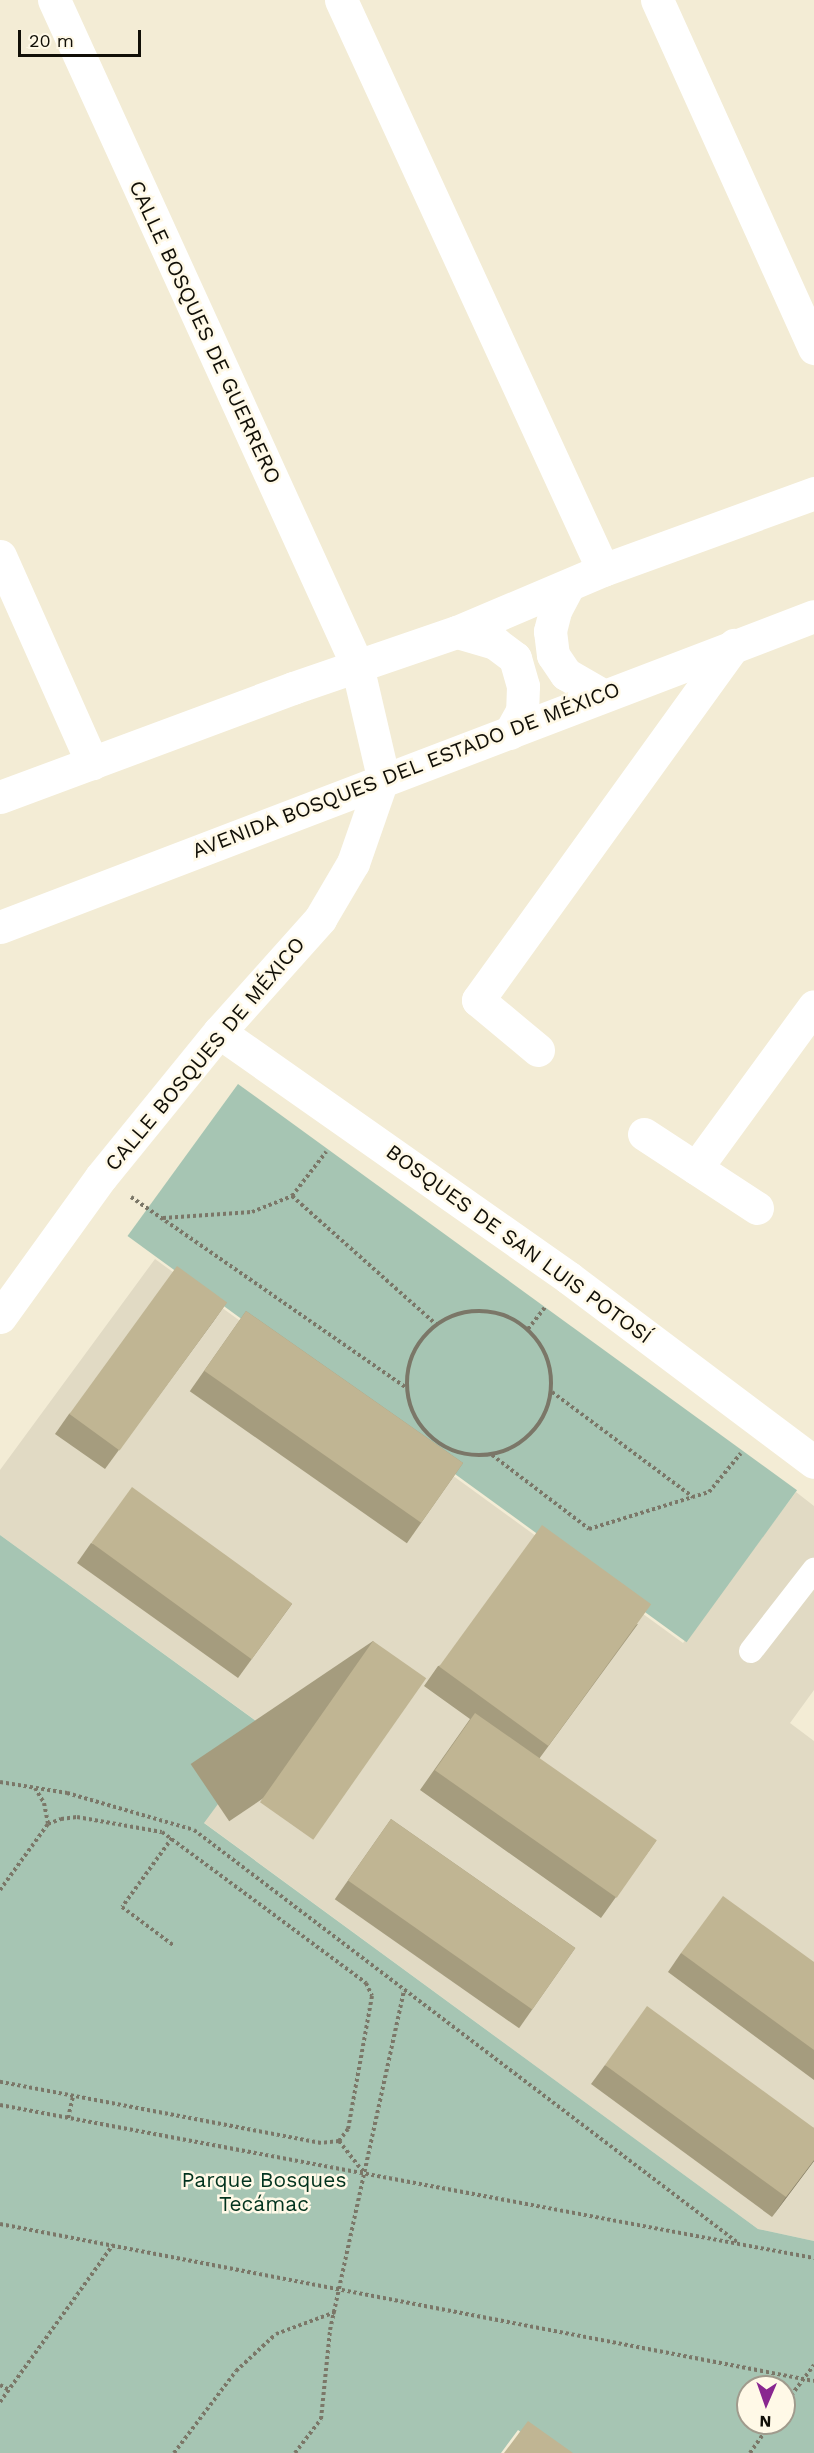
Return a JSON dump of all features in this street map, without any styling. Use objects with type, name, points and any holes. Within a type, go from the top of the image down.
[{"type":"street","name":"CALLE BOSQUES DE GUERRERO","points":[[54,0],[357,665],[383,777]]},
{"type":"street","points":[[341,0],[603,570]]},
{"type":"street","points":[[657,0],[814,348]]},
{"type":"street","points":[[0,797],[357,665],[457,632],[567,588],[603,570],[814,493]]},
{"type":"street","points":[[0,556],[92,763]]},
{"type":"street","points":[[567,588],[555,611],[550,631],[553,655],[566,674],[600,694]]},
{"type":"street","name":"AVENIDA BOSQUES DEL ESTADO DE MÉXICO","points":[[0,927],[383,777],[510,733],[600,694],[814,616]]},
{"type":"street","points":[[457,632],[495,643],[515,658],[523,686],[522,703],[510,733]]},
{"type":"street","points":[[538,1050],[478,1000],[734,645]]},
{"type":"street","name":"CALLE BOSQUES DE MÉXICO","points":[[0,1317],[101,1177],[219,1032],[320,920],[353,863],[383,777]]},
{"type":"street","points":[[696,1168],[814,1006]]},
{"type":"street","name":"BOSQUES DE SAN LUIS POTOSÍ","points":[[219,1032],[350,1121],[814,1462]]},
{"type":"street","points":[[644,1134],[757,1208]]},
{"type":"lane","points":[[751,1651],[814,1570]]},
{"type":"path","points":[[161,1218],[252,1212],[292,1196],[350,1121]]},
{"type":"path","points":[[101,1177],[407,1388]]},
{"type":"path","points":[[292,1196],[437,1325]]},
{"type":"path","points":[[483,1311],[507,1316],[528,1329],[542,1347],[550,1369],[552,1392],[545,1414],[532,1433],[514,1447],[491,1454],[468,1454],[446,1447],[427,1432],[413,1412],[407,1388],[410,1364],[419,1342],[437,1325],[459,1314],[483,1311]]},
{"type":"path","points":[[552,1392],[693,1497]]},
{"type":"path","points":[[491,1454],[589,1529],[710,1492],[764,1424]]},
{"type":"path","points":[[0,1782],[67,1793],[194,1830],[737,2242]]},
{"type":"path","points":[[35,1788],[44,1803],[48,1824]]},
{"type":"path","points":[[0,1890],[48,1824],[77,1817],[162,1832],[366,1983],[371,2007],[348,2129],[339,2141],[321,2144],[0,2082]]},
{"type":"path","points":[[162,1832],[164,1822]]},
{"type":"path","points":[[172,1838],[123,1907],[173,1945]]},
{"type":"path","points":[[295,2453],[321,2419],[335,2312],[404,1989]]},
{"type":"path","points":[[68,2118],[73,2096]]},
{"type":"path","points":[[0,2105],[814,2258]]},
{"type":"path","points":[[339,2141],[364,2173]]},
{"type":"path","points":[[0,2224],[814,2381]]},
{"type":"path","points":[[0,2402],[113,2246]]},
{"type":"path","points":[[174,2453],[236,2371],[276,2334],[335,2312]]},
{"type":"path","points":[[796,2389],[814,2365]]},
{"type":"path","points":[[0,2385],[9,2390]]},
{"type":"path","points":[[750,2453],[763,2435]]},
{"type":"shaded area","points":[[155,1259],[683,1643],[796,1492],[814,1506],[814,1690],[790,1723],[814,1741],[814,2241],[758,2229],[203,1822],[270,1731],[0,1535],[0,1470]]},
{"type":"green space","points":[[238,1084],[797,1490],[687,1642],[127,1236]]},
{"type":"green space","name":"Parque Bosques Tecámac","points":[[0,1535],[271,1732],[204,1823],[758,2229],[814,2241],[814,2453],[549,2453],[518,2430],[501,2453],[0,2453]]},
{"type":"building","points":[[177,1266],[227,1302],[120,1450],[69,1414]]},
{"type":"building","points":[[246,1311],[463,1463],[421,1523],[204,1371]]},
{"type":"building","points":[[132,1487],[292,1603],[252,1659],[91,1543]]},
{"type":"building","points":[[542,1525],[651,1604],[548,1746],[439,1667]]},
{"type":"building","points":[[373,1641],[426,1678],[313,1840],[260,1802]]},
{"type":"building","points":[[475,1713],[657,1840],[617,1898],[435,1770]]},
{"type":"building","points":[[391,1819],[575,1948],[532,2009],[348,1880]]},
{"type":"building","points":[[723,1896],[814,1962],[814,2050],[681,1953]]},
{"type":"building","points":[[647,2006],[814,2128],[814,2160],[786,2197],[605,2065]]},
{"type":"building","points":[[528,2421],[573,2453],[504,2453]]}]
